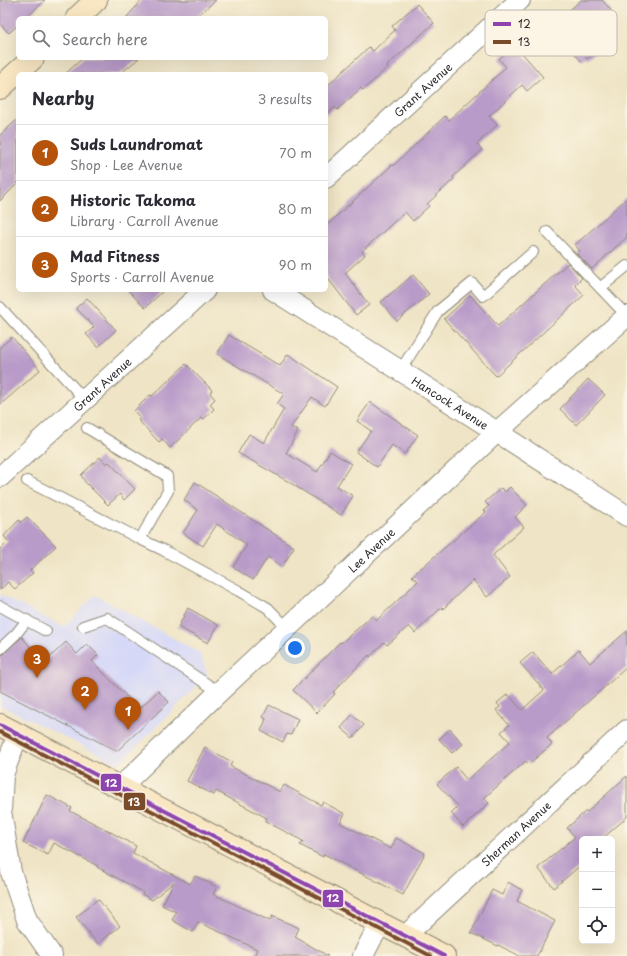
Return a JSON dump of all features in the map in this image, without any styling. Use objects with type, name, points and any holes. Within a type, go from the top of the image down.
[{"type":"main road","points":[[79,16],[96,0]]},
{"type":"main road","points":[[18,72],[31,60]]},
{"type":"main road","points":[[0,88],[16,73]]},
{"type":"main road","points":[[9,729],[444,956]]},
{"type":"street","name":"Grant Avenue","points":[[509,10],[520,0]]},
{"type":"street","name":"Grant Avenue","points":[[328,176],[485,32]]},
{"type":"street","name":"Grant Avenue","points":[[0,477],[202,292]]},
{"type":"street","name":"Hancock Avenue","points":[[276,292],[627,516]]},
{"type":"street","name":"Lee Avenue","points":[[119,787],[497,432],[627,316]]},
{"type":"street","points":[[9,729],[1,811],[11,872],[27,920],[52,956]]},
{"type":"street","name":"Sherman Avenue","points":[[405,936],[627,730]]},
{"type":"street","points":[[363,956],[381,924]]},
{"type":"lane","points":[[547,232],[627,316]]},
{"type":"lane","points":[[400,371],[438,311],[472,283],[483,296],[533,252]]},
{"type":"lane","points":[[600,288],[627,266]]},
{"type":"lane","points":[[0,307],[85,400]]},
{"type":"lane","points":[[87,428],[167,476],[168,492],[140,539]]},
{"type":"lane","points":[[27,481],[163,550],[268,608],[288,629]]},
{"type":"lane","points":[[0,606],[46,631]]},
{"type":"lane","points":[[84,626],[107,618],[219,692]]},
{"type":"lane","points":[[0,650],[16,634],[26,620]]},
{"type":"shaded area","points":[[0,595],[64,627],[95,595],[200,653],[208,675],[119,764],[0,705]]},
{"type":"building","points":[[0,0],[45,0],[28,16],[16,16],[16,27],[9,33],[0,24]]},
{"type":"building","points":[[142,0],[216,0],[197,16],[128,16]]},
{"type":"building","points":[[581,0],[602,0],[611,10],[570,10]]},
{"type":"building","points":[[417,4],[434,23],[363,90],[361,88],[337,110],[335,107],[328,114],[328,85],[369,47],[373,51],[395,30],[392,26]]},
{"type":"building","points":[[502,56],[525,56],[543,77],[527,91],[522,85],[489,116],[497,125],[477,144],[482,150],[427,204],[429,206],[413,221],[405,212],[362,251],[365,255],[345,273],[369,305],[356,315],[328,279],[328,224],[392,165],[393,166],[445,116],[449,120],[506,67],[499,59]]},
{"type":"building","points":[[577,56],[591,56],[587,59],[585,57],[581,61]]},
{"type":"building","points":[[81,60],[137,60],[122,72],[67,72]]},
{"type":"building","points":[[16,121],[16,185],[0,201],[0,135]]},
{"type":"building","points":[[627,198],[627,237],[592,269],[577,254],[580,251],[575,245]]},
{"type":"building","points":[[568,263],[582,278],[575,285],[584,295],[496,376],[444,319],[470,295],[498,326]]},
{"type":"building","points":[[413,275],[429,294],[397,321],[381,302]]},
{"type":"building","points":[[130,292],[162,292],[145,308]]},
{"type":"building","points":[[87,298],[116,330],[98,347],[86,334],[94,327],[76,308]]},
{"type":"building","points":[[229,335],[280,366],[288,354],[337,387],[325,406],[312,397],[291,427],[298,431],[286,453],[317,472],[330,451],[351,464],[337,486],[353,496],[341,515],[289,482],[238,453],[249,434],[264,443],[284,409],[277,404],[284,394],[217,354]]},
{"type":"building","points":[[12,337],[40,370],[0,405],[0,347]]},
{"type":"building","points":[[186,364],[212,390],[210,393],[215,399],[210,404],[214,409],[204,419],[202,417],[170,448],[162,439],[159,442],[138,420],[140,418],[134,411]]},
{"type":"building","points":[[588,379],[605,395],[576,425],[560,409]]},
{"type":"building","points":[[370,402],[418,435],[405,454],[392,445],[377,467],[356,452],[371,431],[357,421]]},
{"type":"building","points":[[100,457],[106,464],[109,462],[135,489],[124,500],[120,494],[108,505],[85,482],[81,475]]},
{"type":"building","points":[[195,482],[294,547],[282,567],[268,557],[253,580],[233,567],[247,545],[217,524],[203,546],[183,533],[198,510],[184,500]]},
{"type":"building","points":[[510,487],[527,505],[515,517],[524,527],[493,555],[510,577],[487,597],[473,580],[415,633],[409,626],[387,645],[384,642],[370,657],[369,655],[333,692],[335,694],[317,713],[293,690],[340,642],[341,643],[372,616],[377,620],[418,581],[412,576],[486,512],[484,510],[489,506],[485,502],[501,488],[505,492]]},
{"type":"building","points":[[27,517],[56,546],[30,570],[33,573],[15,589],[8,582],[0,590],[0,549],[8,541],[4,536],[19,520],[21,522]]},
{"type":"building","points":[[188,608],[218,625],[208,643],[178,627]]},
{"type":"building","points":[[627,631],[627,667],[547,738],[552,744],[529,764],[526,761],[484,798],[489,803],[463,827],[451,813],[458,806],[437,784],[456,767],[467,780],[510,742],[501,732],[509,725],[496,710],[500,707],[497,703],[508,694],[522,710],[544,690],[520,663],[533,652],[552,674],[579,650],[590,663]]},
{"type":"building","points":[[22,637],[44,663],[66,642],[77,654],[87,644],[98,655],[92,661],[139,709],[158,691],[169,702],[117,751],[0,691],[0,655],[4,654]]},
{"type":"building","points":[[269,705],[298,719],[291,735],[287,734],[283,742],[261,731],[266,719],[263,717]]},
{"type":"building","points":[[352,715],[364,725],[353,738],[341,728]]},
{"type":"building","points":[[450,729],[463,744],[452,753],[439,739]]},
{"type":"building","points":[[205,747],[232,762],[230,766],[280,792],[284,785],[321,805],[323,802],[345,814],[340,823],[391,849],[396,838],[425,853],[403,895],[324,854],[323,857],[300,845],[303,841],[265,821],[267,818],[216,791],[214,795],[187,781]]},
{"type":"building","points":[[627,776],[627,817],[605,836],[579,836],[579,867],[554,888],[538,868],[575,837],[567,828],[586,811],[587,812]]},
{"type":"building","points":[[47,795],[72,808],[70,811],[136,846],[133,853],[190,884],[195,876],[217,887],[213,894],[270,921],[272,916],[299,928],[295,937],[328,956],[254,956],[257,949],[198,922],[193,932],[172,920],[176,912],[162,905],[174,882],[152,900],[142,894],[143,892],[54,843],[48,855],[23,843]]},
{"type":"building","points":[[508,882],[522,890],[517,901],[555,921],[537,956],[520,956],[471,933],[492,890],[502,895]]},
{"type":"building","points":[[98,899],[120,926],[98,944],[76,917]]},
{"type":"transit line","name":"12","points":[[0,725],[444,956]]},
{"type":"transit line","name":"13","points":[[0,732],[431,956]]},
{"type":"place","name":"Mad Fitness","points":[[37,678]]},
{"type":"place","name":"Historic Takoma","points":[[85,710]]},
{"type":"place","name":"Suds Laundromat","points":[[128,730]]}]
